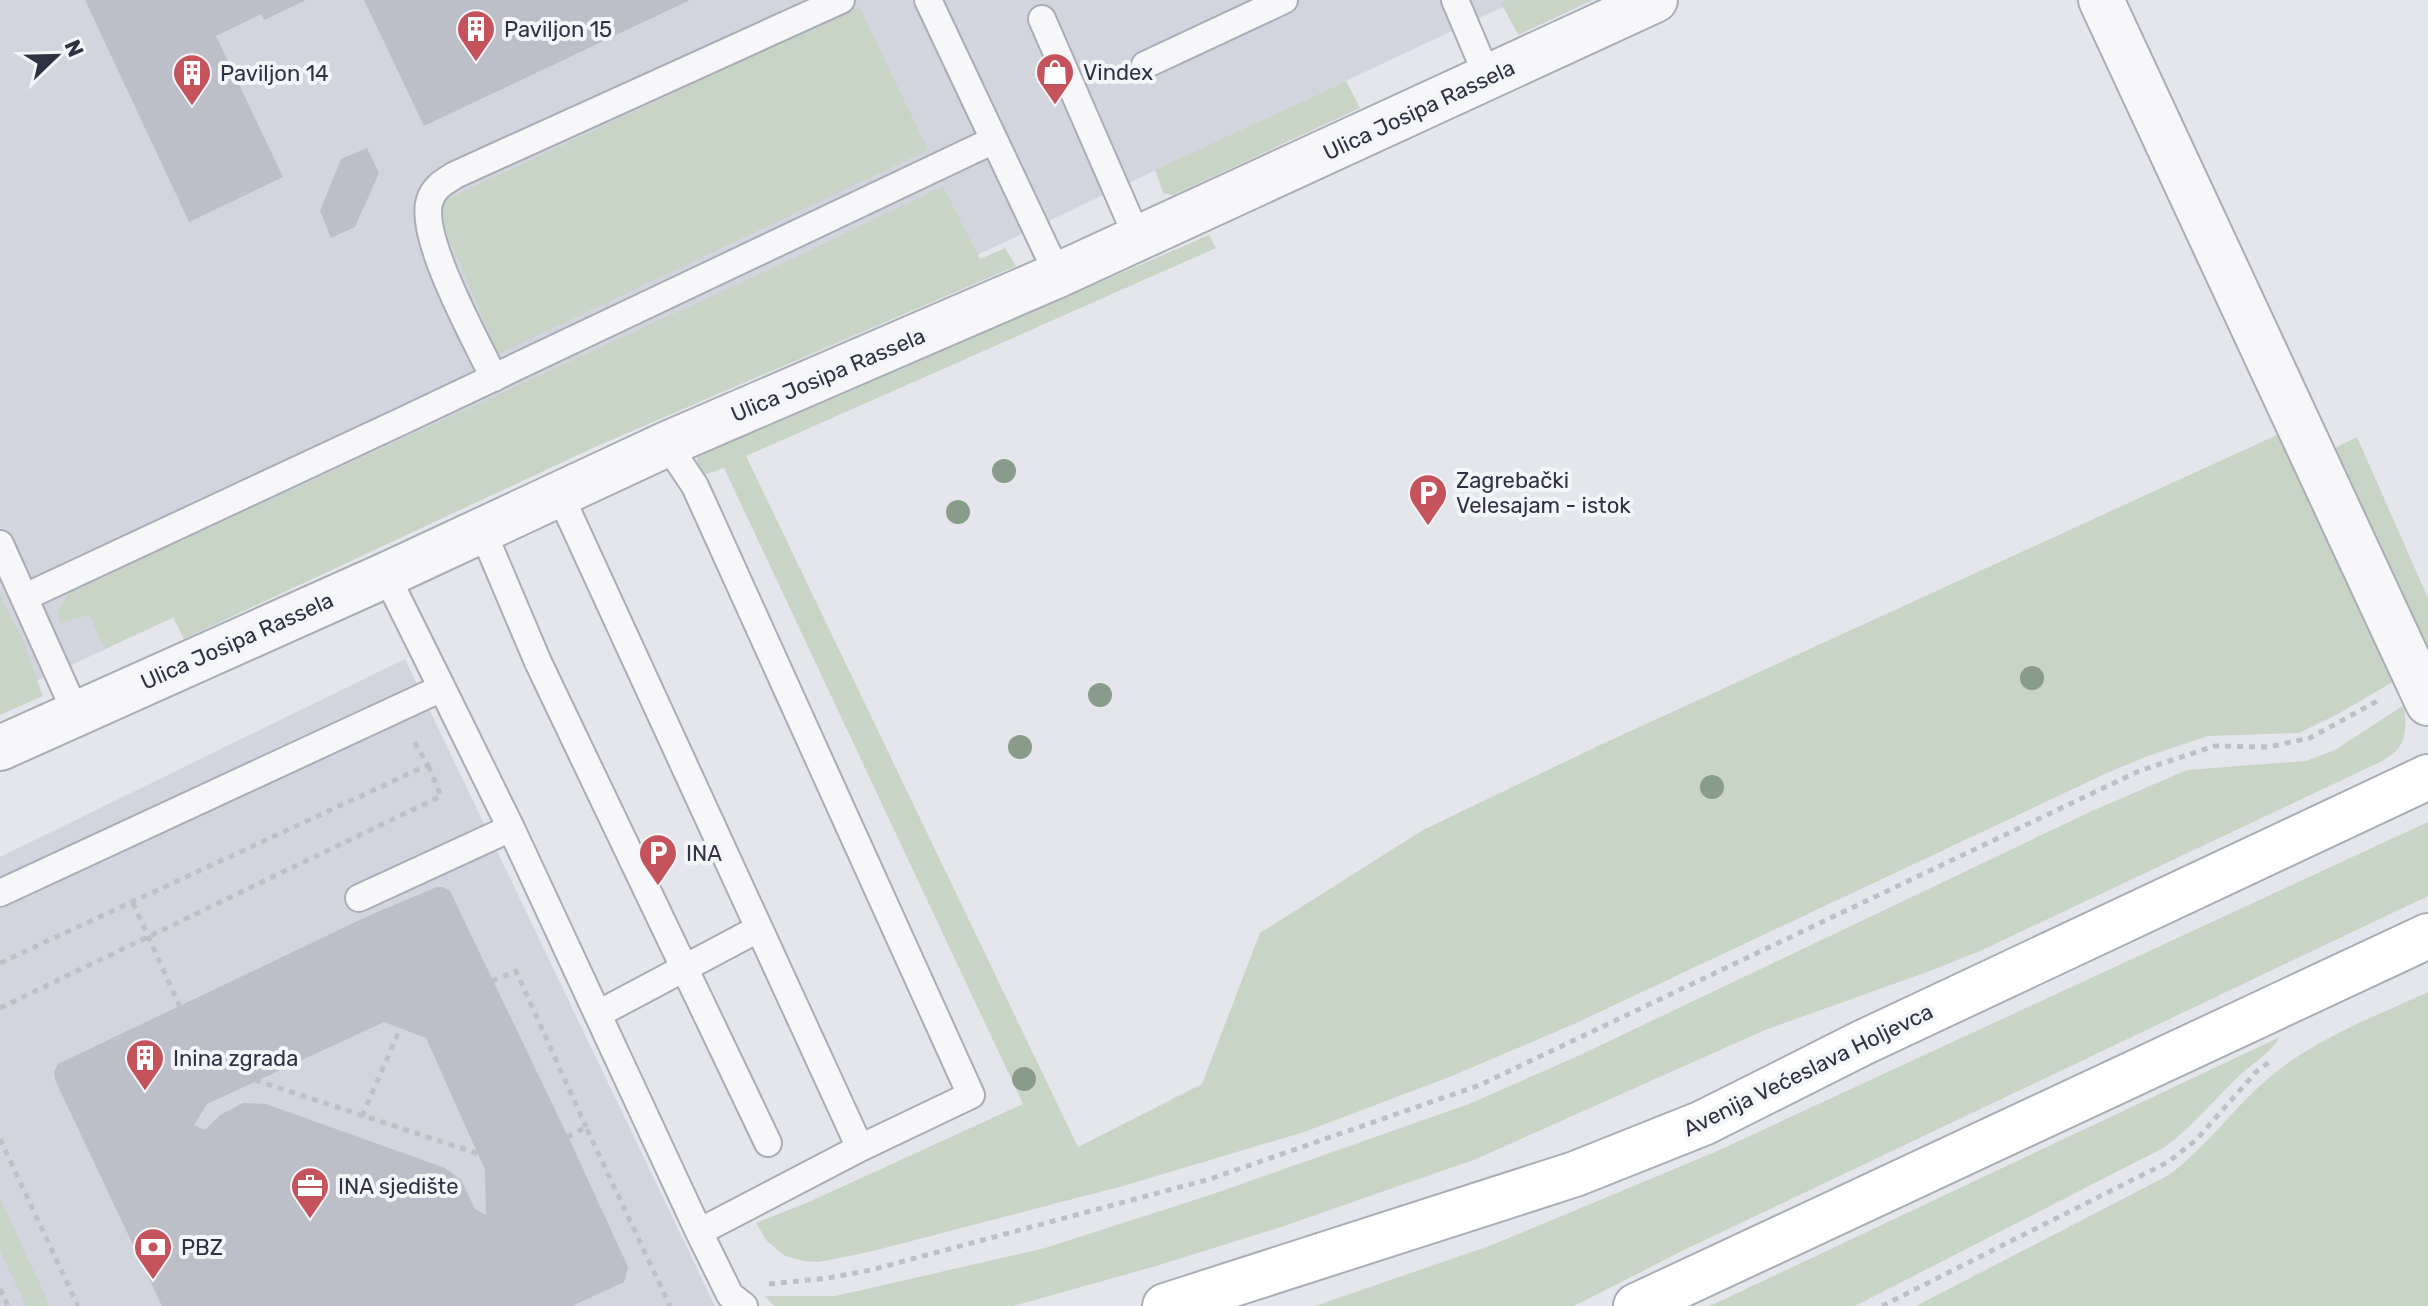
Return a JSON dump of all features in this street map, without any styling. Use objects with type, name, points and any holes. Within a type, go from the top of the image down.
[{"type":"main road","name":"Avenija Većeslava Holjevca","points":[[1165,1306],[1575,1174],[1703,1123],[1877,1036],[2428,777]]},
{"type":"main road","points":[[1636,1306],[2428,936]]},
{"type":"street","name":"Ulica Josipa Rassela","points":[[0,748],[386,575],[667,444],[1138,239],[1655,0]]},
{"type":"street","points":[[2101,0],[2408,699]]},
{"type":"lane","points":[[494,378],[436,252],[427,221],[428,203],[435,188],[455,175],[841,0]]},
{"type":"lane","points":[[928,0],[1058,275]]},
{"type":"lane","points":[[1145,65],[1284,0]]},
{"type":"lane","points":[[1455,0],[1488,78]]},
{"type":"lane","points":[[1042,19],[1138,239]]},
{"type":"lane","points":[[25,597],[994,140]]},
{"type":"lane","points":[[667,444],[695,486],[971,1095],[860,1148],[699,1232]]},
{"type":"lane","points":[[559,493],[860,1148]]},
{"type":"lane","points":[[482,530],[538,662],[768,1143]]},
{"type":"lane","points":[[0,544],[76,713]]},
{"type":"lane","points":[[386,575],[511,828],[734,1302]]},
{"type":"lane","points":[[0,893],[442,688]]},
{"type":"lane","points":[[359,898],[511,828]]},
{"type":"lane","points":[[598,1014],[758,929]]},
{"type":"path","points":[[762,1285],[871,1270],[1210,1179],[1480,1085],[2139,771],[2215,746],[2268,747],[2310,738],[2408,699]]},
{"type":"path","points":[[0,1008],[441,796],[410,734]]},
{"type":"path","points":[[0,963],[428,765]]},
{"type":"path","points":[[133,903],[180,1007]]},
{"type":"path","points":[[492,981],[516,971],[670,1306]]},
{"type":"path","points":[[362,1116],[400,1029]]},
{"type":"path","points":[[1882,1306],[2168,1162],[2196,1140],[2256,1072],[2277,1057]]},
{"type":"path","points":[[255,1080],[479,1154]]},
{"type":"path","points":[[567,1137],[586,1127]]},
{"type":"path","points":[[0,1139],[78,1306]]},
{"type":"path","points":[[0,1289],[8,1306]]},
{"type":"shaded area","points":[[0,0],[1518,0],[528,469],[179,615],[0,698]]},
{"type":"shaded area","points":[[405,659],[715,1306],[0,1306],[0,857]]},
{"type":"green space","points":[[1508,0],[1593,0],[1518,35],[1501,3]]},
{"type":"green space","points":[[859,6],[928,150],[498,354],[435,205]]},
{"type":"green space","points":[[1346,81],[1360,108],[1173,195],[1163,193],[1155,170]]},
{"type":"green space","points":[[943,186],[980,259],[1005,248],[1016,266],[595,447],[184,639],[173,617],[105,649],[89,615],[60,623],[58,611],[70,592],[801,255]]},
{"type":"green space","points":[[1209,235],[1216,248],[746,456],[1078,1147],[1202,1084],[1260,933],[1423,830],[1598,746],[2279,434],[2396,680],[2299,733],[2208,736],[2148,756],[1574,1024],[1447,1078],[1304,1132],[1123,1186],[869,1252],[819,1262],[785,1256],[766,1240],[756,1223],[1023,1104],[724,468],[695,478],[697,458],[707,447],[812,407]]},
{"type":"green space","points":[[2357,437],[2428,598],[2428,652],[2333,449]]},
{"type":"green space","points":[[0,595],[23,641],[43,696],[0,715]]},
{"type":"green space","points":[[2404,705],[2403,739],[2396,751],[2380,762],[1980,951],[1765,1030],[1476,1159],[1281,1227],[1013,1306],[774,1306],[765,1296],[836,1296],[1045,1248],[1210,1195],[1469,1104],[1578,1056],[2092,811],[2187,770],[2306,761],[2335,750]]},
{"type":"green space","points":[[2428,822],[2428,896],[1686,1249],[1574,1306],[1315,1306],[1492,1245],[1715,1152]]},
{"type":"green space","points":[[2428,992],[2428,1306],[1916,1306],[2169,1175],[2197,1151],[2248,1097],[2293,1059],[2349,1028]]},
{"type":"green space","points":[[2280,1037],[2165,1147],[1855,1306],[1710,1306]]},
{"type":"green space","points":[[0,1198],[50,1306],[26,1306],[0,1250]]},
{"type":"building","name":"Paviljon 14","points":[[85,0],[306,0],[264,20],[261,14],[216,36],[283,177],[189,222]]},
{"type":"building","name":"Paviljon 15","points":[[364,0],[690,0],[424,126]]},
{"type":"building","points":[[367,148],[379,173],[355,227],[331,238],[320,211],[341,159]]},
{"type":"building","name":"Inina zgrada","points":[[437,887],[450,891],[628,1267],[624,1282],[572,1306],[162,1306],[55,1080],[54,1072],[58,1064],[368,916]],"holes":[[[384,1022],[426,1038],[485,1170],[486,1215],[475,1209],[461,1180],[445,1168],[266,1104],[243,1103],[220,1115],[205,1130],[194,1125],[207,1104]]]},
{"type":"place","name":"Paviljon 15","points":[[476,63]]},
{"type":"place","name":"Vindex","points":[[1055,106]]},
{"type":"place","name":"Paviljon 14","points":[[192,107]]},
{"type":"place","name":"Zagrebački Velesajam - istok","points":[[1428,527]]},
{"type":"place","name":"INA","points":[[658,887]]},
{"type":"place","name":"Inina zgrada","points":[[145,1092]]},
{"type":"place","name":"INA sjedište","points":[[310,1220]]},
{"type":"place","name":"PBZ","points":[[153,1281]]}]
